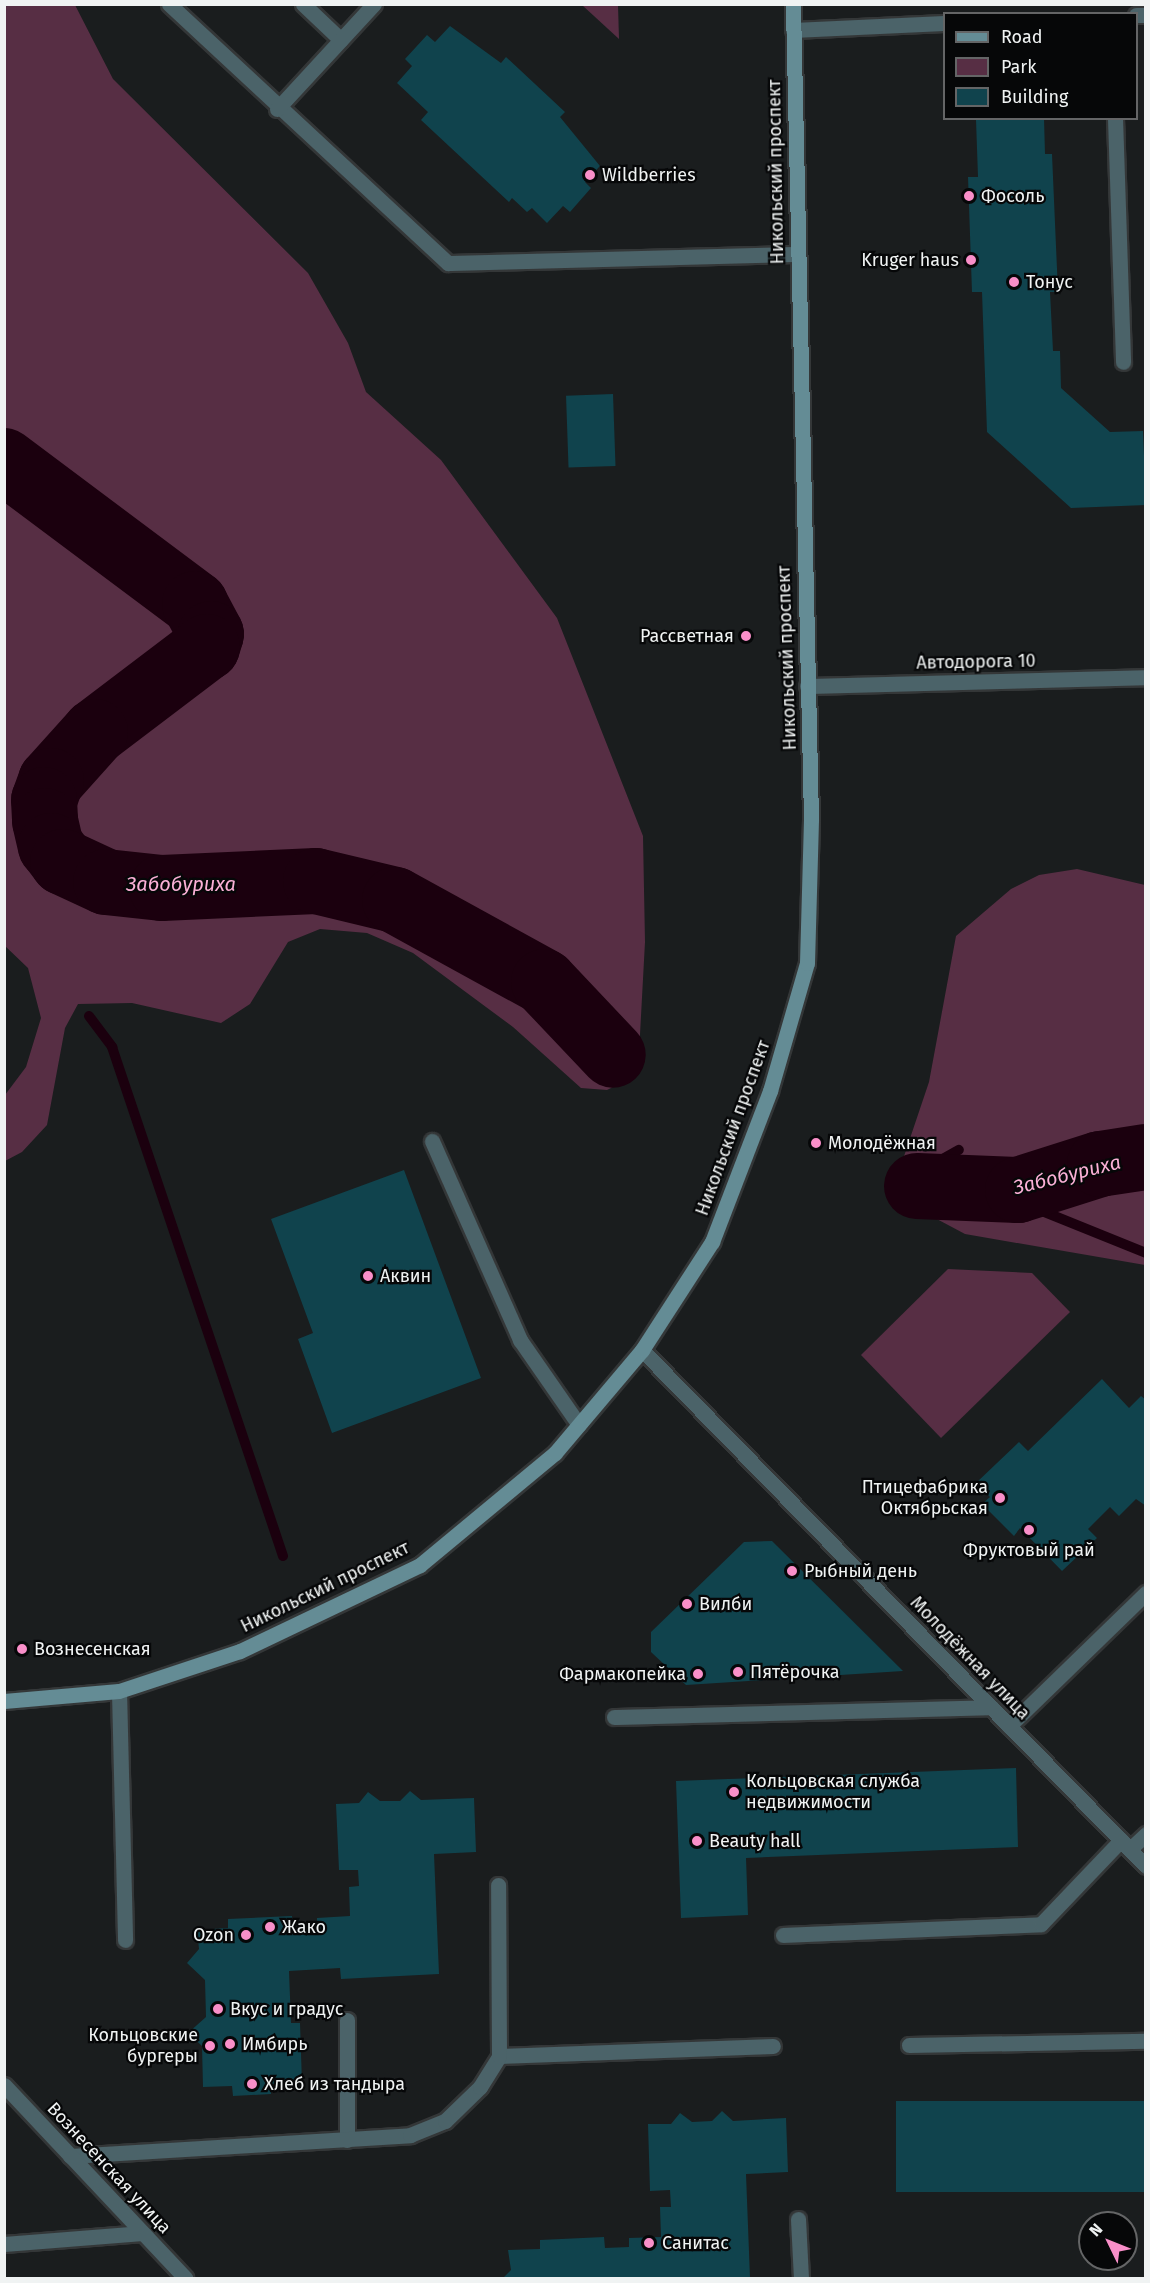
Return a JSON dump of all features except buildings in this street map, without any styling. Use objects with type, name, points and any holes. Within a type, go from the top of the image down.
[{"type":"main road","name":"Никольский проспект","points":[[4,1701],[119,1691],[240,1651],[420,1565],[555,1453],[642,1350],[712,1242],[770,1091],[807,963],[807,686],[796,254],[793,4]]},
{"type":"street","points":[[169,4],[277,109],[448,263],[796,254]]},
{"type":"street","points":[[303,4],[341,40]]},
{"type":"street","points":[[277,109],[374,4]]},
{"type":"street","points":[[793,30],[943,23]]},
{"type":"street","points":[[1115,120],[1123,362]]},
{"type":"street","name":"Автодорога 10","points":[[807,686],[1146,677]]},
{"type":"street","points":[[432,1142],[520,1340],[579,1425]]},
{"type":"street","name":"Молодёжная улица","points":[[642,1350],[1146,1866]]},
{"type":"street","points":[[1009,1726],[1146,1593]]},
{"type":"street","points":[[119,1691],[125,1940]]},
{"type":"street","points":[[614,1717],[991,1707]]},
{"type":"street","points":[[783,1935],[1041,1924],[1125,1845],[1146,1834]]},
{"type":"street","points":[[70,2156],[410,2135],[445,2121],[480,2087],[499,2056],[498,1885]]},
{"type":"street","points":[[347,2020],[347,2140]]},
{"type":"street","points":[[909,2045],[1146,2041]]},
{"type":"street","points":[[499,2056],[773,2046]]},
{"type":"street","name":"Вознесенская улица","points":[[4,2085],[186,2278]]},
{"type":"street","points":[[798,2219],[801,2278]]},
{"type":"street","points":[[4,2244],[143,2233]]},
{"type":"green space","points":[[5,4],[75,5],[113,79],[308,273],[348,343],[366,392],[441,460],[557,618],[643,836],[645,942],[639,1053],[619,1084],[607,1090],[581,1088],[513,1027],[413,953],[367,933],[320,929],[288,942],[250,1004],[221,1023],[132,1003],[78,1004],[65,1028],[47,1125],[22,1152],[5,1161],[5,1095],[26,1067],[41,1018],[28,968],[4,945]]},
{"type":"green space","points":[[582,5],[618,5],[619,39]]},
{"type":"green space","points":[[1077,869],[1145,885],[1145,1265],[965,1234],[918,1209],[900,1189],[898,1174],[929,1082],[956,936],[1011,889],[1039,875]]},
{"type":"green space","points":[[948,1269],[1032,1273],[1070,1312],[941,1438],[861,1355]]},
{"type":"waterway","name":"Забобуриха","points":[[4,461],[195,604],[211,634],[207,647],[95,732],[51,781],[44,800],[45,821],[51,846],[63,862],[106,882],[162,888],[316,881],[395,900],[544,982],[613,1055]]},
{"type":"waterway","points":[[89,1016],[112,1047],[283,1556]]},
{"type":"waterway","points":[[932,1187],[937,1162],[959,1150]]},
{"type":"waterway","name":"Забобуриха","points":[[917,1186],[1018,1190],[1100,1164],[1146,1157]]},
{"type":"waterway","points":[[990,1190],[1146,1253]]},
{"type":"place","name":"Wildberries","points":[[590,175]]},
{"type":"place","name":"Фосоль","points":[[969,196]]},
{"type":"place","name":"Kruger haus","points":[[971,260]]},
{"type":"place","name":"Тонус","points":[[1014,282]]},
{"type":"place","name":"Рассветная","points":[[746,636]]},
{"type":"place","name":"Молодёжная","points":[[816,1143]]},
{"type":"place","name":"Аквин","points":[[368,1276]]},
{"type":"place","name":"Птицефабрика Октябрьская","points":[[1000,1498]]},
{"type":"place","name":"Фруктовый рай","points":[[1029,1530]]},
{"type":"place","name":"Рыбный день","points":[[792,1571]]},
{"type":"place","name":"Вилби","points":[[687,1604]]},
{"type":"place","name":"Вознесенская","points":[[22,1649]]},
{"type":"place","name":"Пятёрочка","points":[[738,1672]]},
{"type":"place","name":"Фармакопейка","points":[[698,1674]]},
{"type":"place","name":"Кольцовская служба недвижимости","points":[[734,1792]]},
{"type":"place","name":"Beauty hall","points":[[697,1841]]},
{"type":"place","name":"Жако","points":[[270,1927]]},
{"type":"place","name":"Ozon","points":[[246,1935]]},
{"type":"place","name":"Вкус и градус","points":[[218,2009]]},
{"type":"place","name":"Имбирь","points":[[230,2044]]},
{"type":"place","name":"Кольцовские бургеры","points":[[210,2046]]},
{"type":"place","name":"Хлеб из тандыра","points":[[252,2084]]},
{"type":"place","name":"Санитас","points":[[649,2243]]}]
